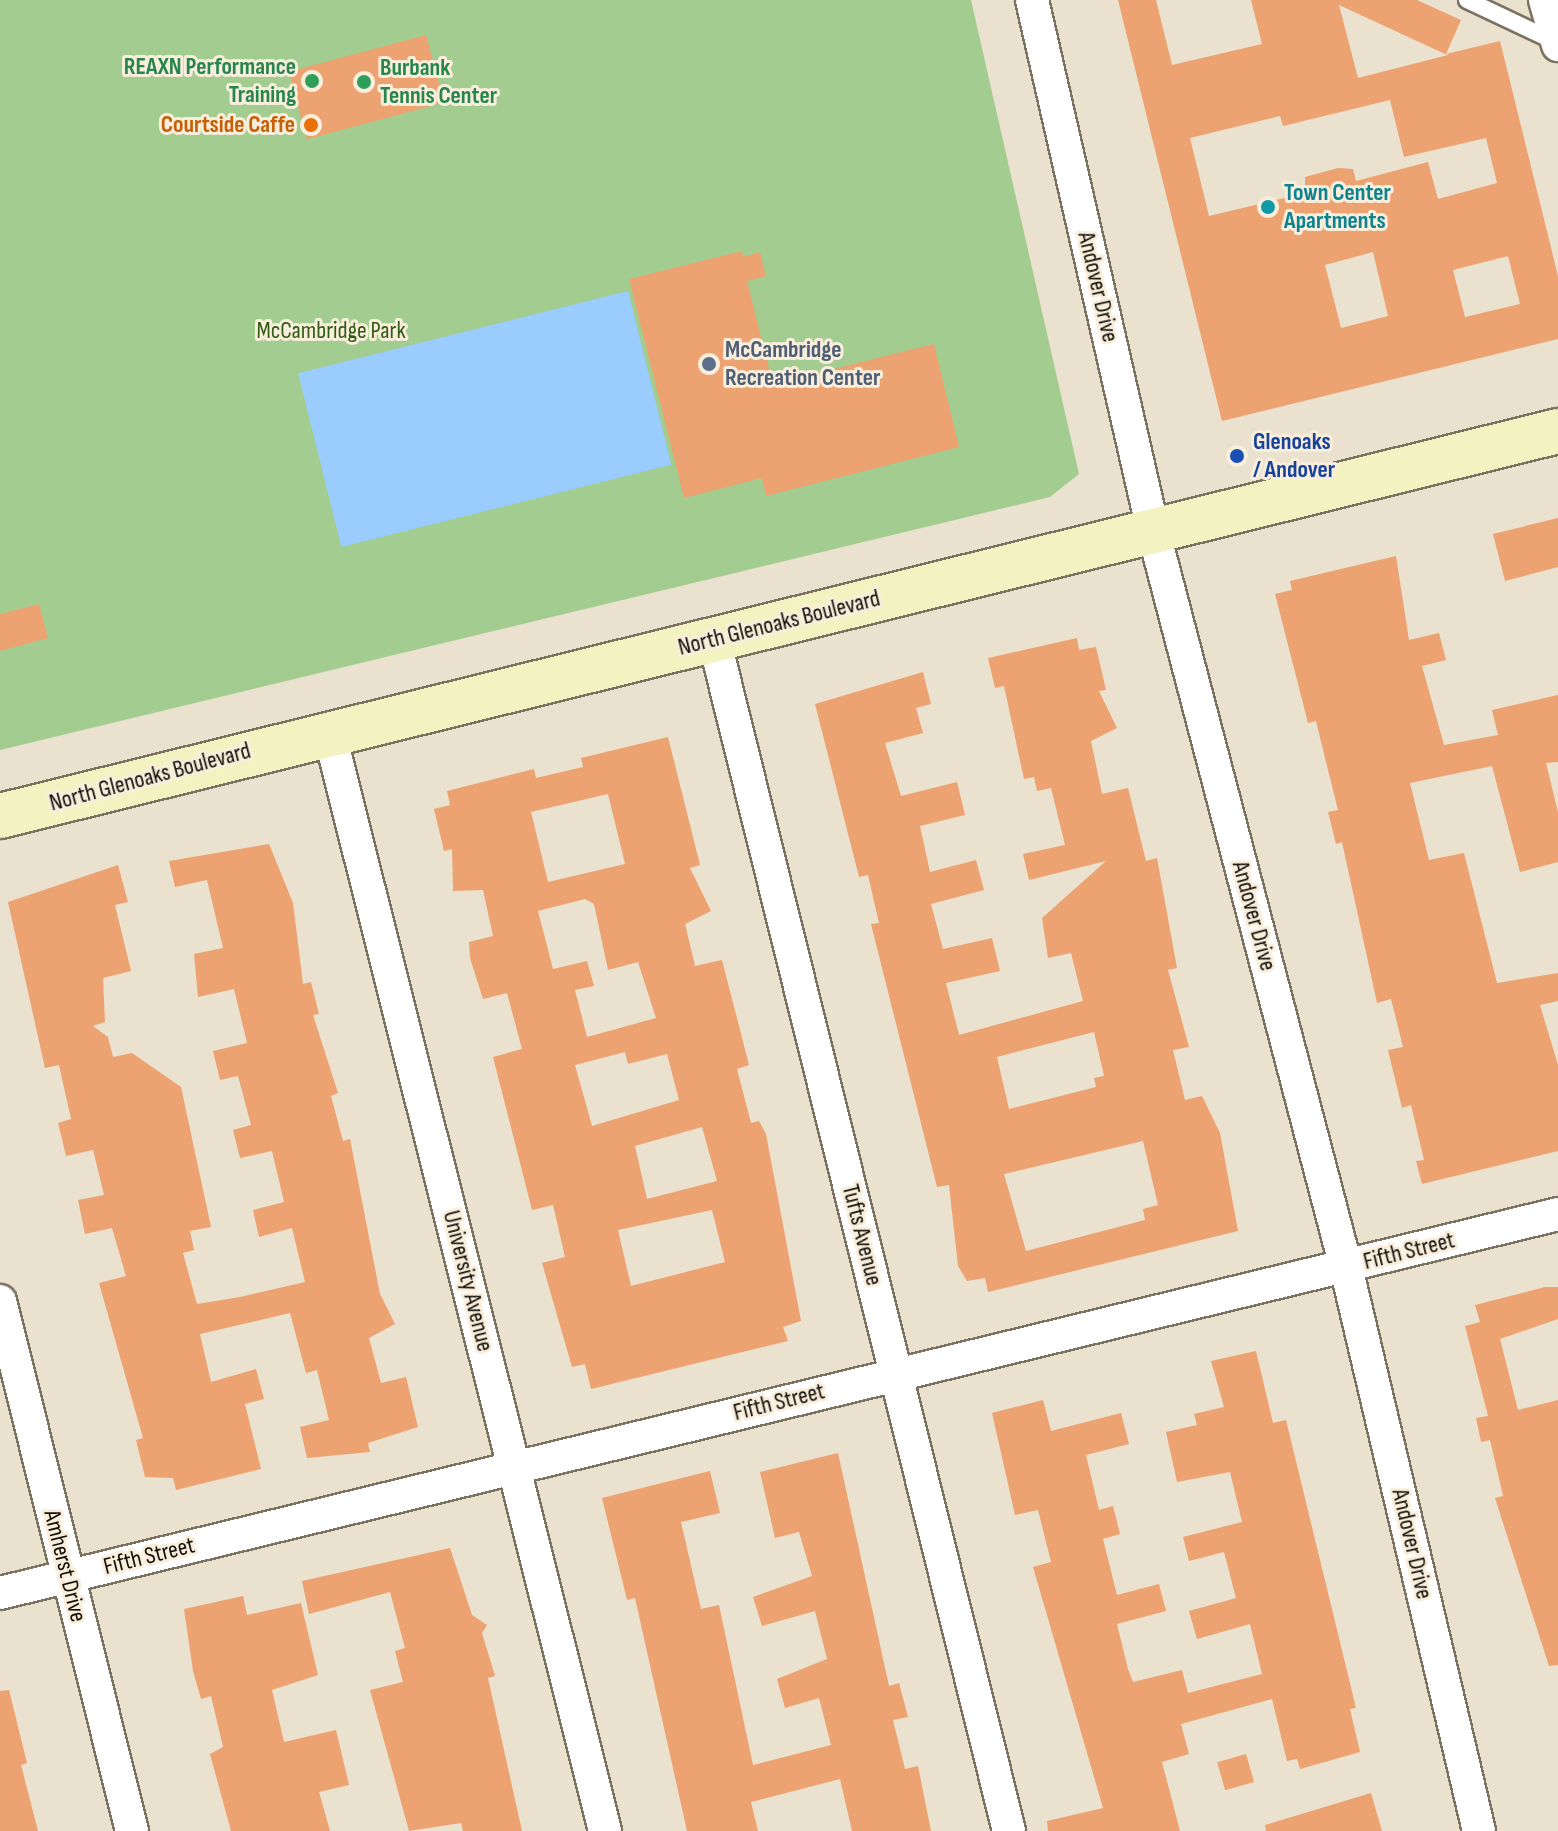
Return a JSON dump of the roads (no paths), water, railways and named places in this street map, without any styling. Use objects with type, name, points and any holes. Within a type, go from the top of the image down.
[{"type":"main road","name":"North Glenoaks Boulevard","points":[[0,816],[329,731],[1558,431]]},
{"type":"street","name":"Andover Drive","points":[[1032,0],[1153,530],[1346,1267],[1479,1831]]},
{"type":"street","points":[[1545,0],[1558,44]]},
{"type":"street","name":"Tufts Avenue","points":[[714,639],[1009,1831]]},
{"type":"street","name":"University Avenue","points":[[329,731],[605,1831]]},
{"type":"street","name":"Fifth Street","points":[[0,1593],[1558,1214]]},
{"type":"street","name":"Amherst Drive","points":[[0,1301],[132,1831]]},
{"type":"lane","points":[[1467,0],[1558,44]]},
{"type":"water","points":[[628,291],[671,465],[341,547],[298,373]]},
{"type":"place","name":"REAXN Performance Training","points":[[312,81]]},
{"type":"place","name":"Burbank Tennis Center","points":[[364,82]]},
{"type":"place","name":"Courtside Caffe","points":[[311,125]]},
{"type":"place","name":"Town Center Apartments","points":[[1268,207]]},
{"type":"place","name":"McCambridge Recreation Center","points":[[709,364]]},
{"type":"place","name":"Glenoaks / Andover","points":[[1237,456]]},
{"type":"park label","name":"McCambridge Park","points":[[331,331]]}]
